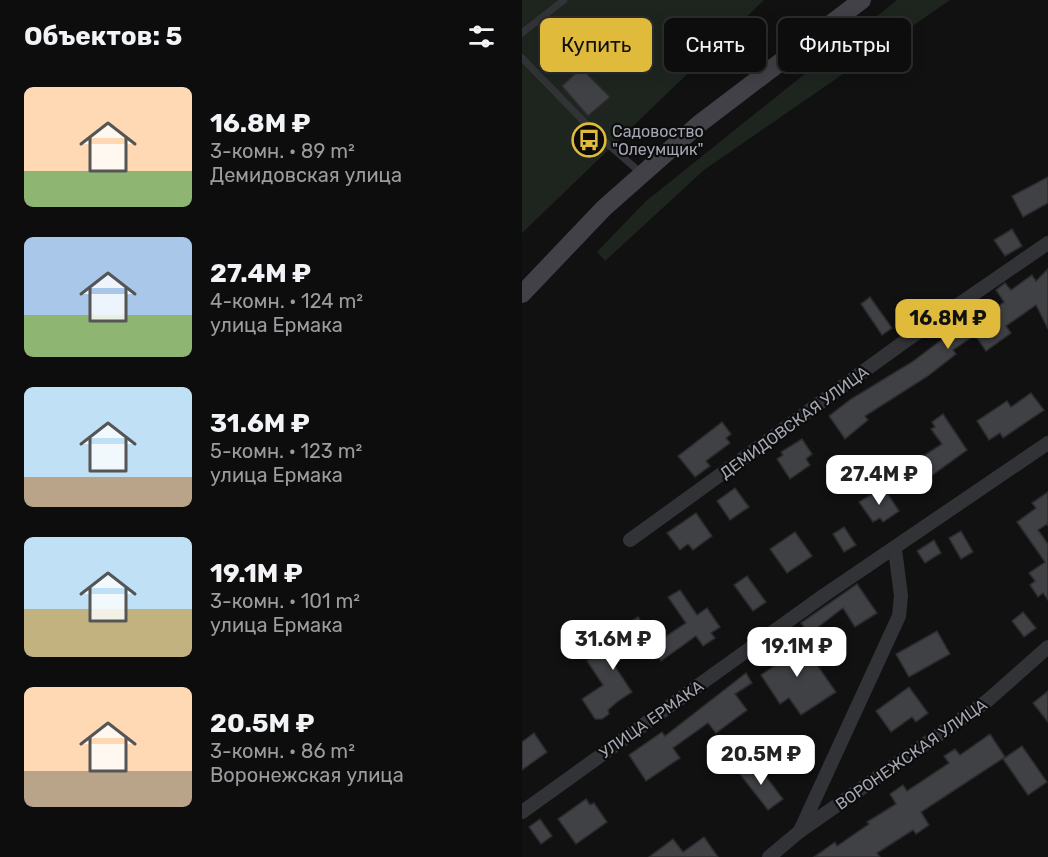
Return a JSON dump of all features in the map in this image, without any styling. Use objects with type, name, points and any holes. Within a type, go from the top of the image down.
[{"type":"main road","points":[[522,294],[604,208],[699,124],[862,0]]},
{"type":"street","name":"ДЕМИДОВСКАЯ УЛИЦА","points":[[630,540],[904,342],[1048,243]]},
{"type":"street","name":"УЛИЦА ЕРМАКА","points":[[522,812],[823,596],[1048,443]]},
{"type":"street","points":[[800,831],[899,616],[901,596],[895,549]]},
{"type":"street","name":"ВОРОНЕЖСКАЯ УЛИЦА","points":[[770,857],[800,831],[987,701],[1048,647]]},
{"type":"lane","points":[[522,33],[564,0]]},
{"type":"lane","points":[[522,58],[596,134],[642,175]]},
{"type":"shaded area","points":[[522,0],[764,0],[745,18],[664,18],[664,72],[689,72],[522,233]]},
{"type":"shaded area","points":[[897,0],[950,0],[911,27],[911,18],[875,18]]},
{"type":"shaded area","points":[[807,72],[846,72],[704,170],[605,261],[597,252],[645,202]]},
{"type":"building","points":[[577,72],[585,72],[610,97],[588,116],[562,86]]},
{"type":"building","points":[[1048,177],[1048,203],[1023,217],[1012,196]]},
{"type":"building","points":[[1012,229],[1022,246],[1005,256],[994,240]]},
{"type":"building","points":[[1048,269],[1048,329],[1036,305],[1006,326],[1011,333],[986,351],[975,335],[953,350],[956,354],[928,376],[865,416],[868,420],[845,439],[829,416],[851,399],[912,362],[957,328],[953,323],[969,312],[976,322],[1004,302],[996,290],[1005,283],[1011,290],[1032,275],[1036,281]]},
{"type":"building","points":[[870,297],[892,328],[882,335],[861,304]]},
{"type":"building","points":[[1031,393],[1044,410],[1003,438],[1000,433],[989,440],[977,421],[1007,401],[1011,407]]},
{"type":"building","points":[[943,414],[967,450],[920,484],[908,466],[942,444],[931,429],[935,427],[932,422]]},
{"type":"building","points":[[722,422],[731,434],[726,438],[730,443],[706,461],[710,466],[695,477],[678,456]]},
{"type":"building","points":[[802,439],[812,454],[806,459],[810,465],[790,479],[777,459],[783,455],[781,452]]},
{"type":"building","points":[[883,487],[899,511],[883,522],[880,518],[873,522],[859,502]]},
{"type":"building","points":[[735,488],[749,507],[730,520],[717,501]]},
{"type":"building","points":[[1048,492],[1048,526],[1047,524],[1038,530],[1048,544],[1048,600],[1043,593],[1038,597],[1030,585],[1035,581],[1029,573],[1045,562],[1017,522],[1036,508],[1032,503]]},
{"type":"building","points":[[696,513],[712,536],[693,550],[688,544],[680,550],[667,533]]},
{"type":"building","points":[[844,527],[856,545],[844,552],[833,534]]},
{"type":"building","points":[[961,531],[973,552],[961,559],[949,538]]},
{"type":"building","points":[[795,532],[812,556],[787,573],[770,549]]},
{"type":"building","points":[[934,540],[941,553],[925,563],[917,551]]},
{"type":"building","points":[[747,576],[766,602],[753,611],[734,585]]},
{"type":"building","points":[[857,584],[877,613],[855,627],[843,608],[809,634],[801,623]]},
{"type":"building","points":[[680,590],[697,615],[707,608],[720,627],[711,633],[715,638],[703,646],[696,636],[661,661],[651,646],[686,623],[668,597]]},
{"type":"building","points":[[1023,612],[1036,628],[1024,637],[1012,621]]},
{"type":"building","points":[[638,617],[651,636],[614,665],[632,692],[608,710],[609,714],[602,719],[595,719],[582,699],[603,685],[587,661],[630,632],[625,625]]},
{"type":"building","points":[[937,631],[950,654],[909,677],[896,654]]},
{"type":"building","points":[[801,642],[836,692],[801,715],[789,698],[780,704],[761,675],[774,666],[764,653],[776,644],[784,654]]},
{"type":"building","points":[[746,673],[752,683],[735,694],[747,710],[716,733],[708,723],[673,748],[680,758],[646,781],[629,755],[662,732],[665,736]]},
{"type":"building","points":[[909,687],[928,713],[916,722],[912,717],[891,732],[876,711]]},
{"type":"building","points":[[1048,691],[1048,722],[1033,703]]},
{"type":"building","points":[[534,733],[547,752],[522,770],[522,742]]},
{"type":"building","points":[[990,734],[1005,757],[921,812],[929,825],[916,834],[913,830],[877,853],[880,857],[814,857],[835,842],[837,846],[869,824],[867,822],[896,804],[890,794],[903,785],[907,791],[949,763],[944,756],[955,749],[960,755]]},
{"type":"building","points":[[1022,746],[1047,782],[1028,795],[1003,759]]},
{"type":"building","points":[[755,762],[783,799],[768,810],[739,773]]},
{"type":"building","points":[[586,799],[590,805],[594,803],[607,822],[576,844],[558,819]]},
{"type":"building","points":[[540,819],[552,836],[541,844],[529,827]]},
{"type":"building","points":[[704,837],[718,857],[649,857],[673,839],[683,852]]},
{"type":"place","name":"Садовоство \"Олеумщик\"","points":[[589,140]]}]
